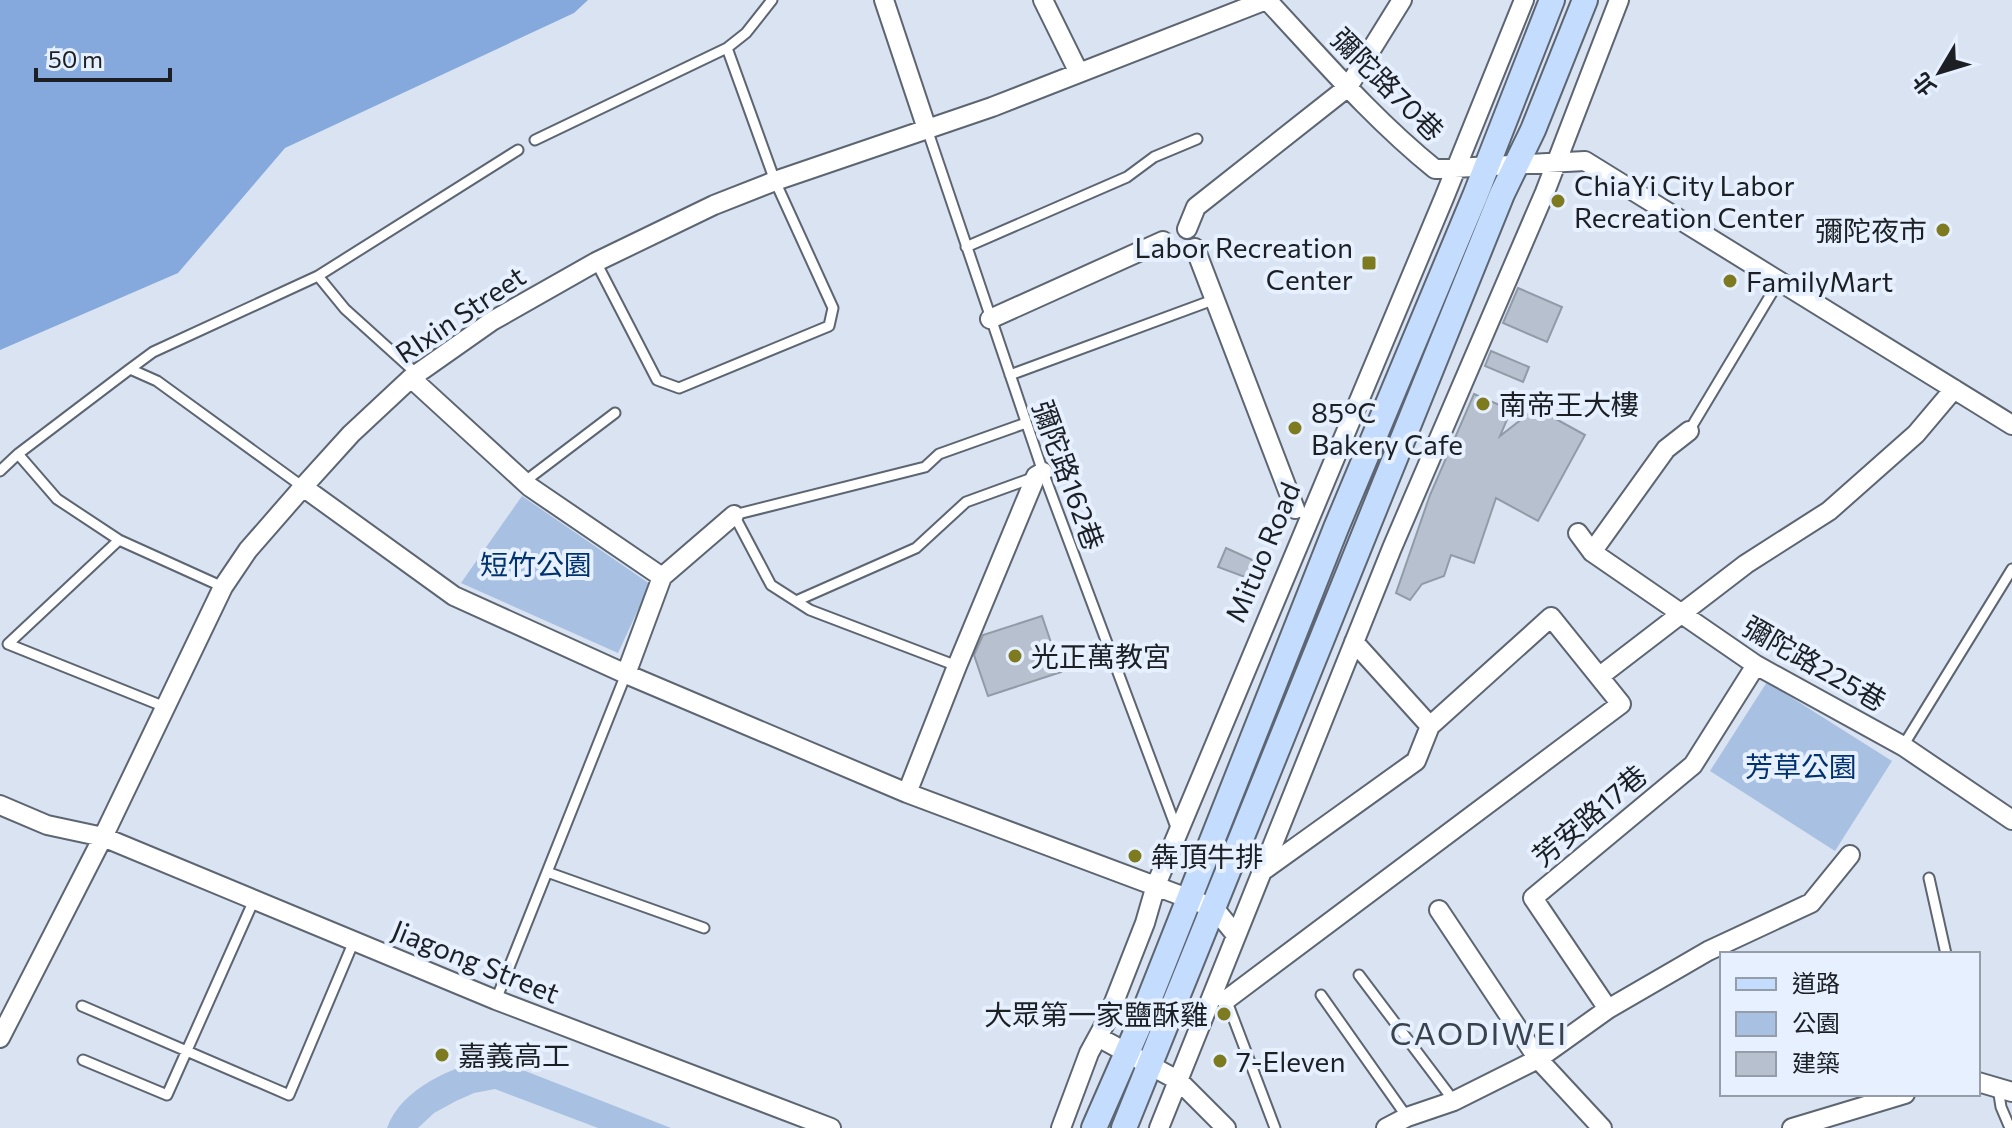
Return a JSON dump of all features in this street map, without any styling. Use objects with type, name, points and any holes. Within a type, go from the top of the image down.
[{"type":"street","points":[[884,0],[927,129]]},
{"type":"street","points":[[1043,0],[1079,73]]},
{"type":"street","name":"RIxin Street","points":[[0,1038],[103,837],[223,587],[248,550],[303,487],[351,434],[414,376],[492,321],[596,262],[714,205],[992,107],[1266,0]]},
{"type":"street","name":"彌陀路70巷","points":[[1266,0],[1348,87],[1435,169],[1585,161],[2012,425]]},
{"type":"street","points":[[1187,229],[1196,207],[1348,87],[1402,0]]},
{"type":"street","name":"Mituo Road","points":[[1061,1128],[1089,1053],[1107,1020],[1145,923],[1156,885],[1302,512],[1456,168],[1524,0]]},
{"type":"street","name":"Mituo Road","points":[[1094,1128],[1127,1054],[1336,528],[1552,0]]},
{"type":"street","points":[[1124,1128],[1585,0]]},
{"type":"street","points":[[1159,1128],[1392,548],[1557,163],[1619,0]]},
{"type":"street","points":[[990,319],[1163,241]]},
{"type":"street","points":[[1195,248],[1213,300],[1302,512]]},
{"type":"street","points":[[414,376],[524,482],[662,577]]},
{"type":"street","points":[[1600,676],[1746,564],[1829,511],[1916,434],[1954,389]]},
{"type":"street","points":[[1592,552],[1666,449],[1689,431]]},
{"type":"street","points":[[907,793],[957,666],[1040,474]]},
{"type":"street","points":[[303,487],[454,596],[626,674],[907,793],[1214,908],[1236,935]]},
{"type":"street","points":[[626,674],[662,577],[734,515]]},
{"type":"street","name":"彌陀路225巷","points":[[1578,533],[1592,552],[1756,665],[1903,746],[2012,820]]},
{"type":"street","points":[[1226,1000],[1621,704],[1551,617],[1430,726],[1416,761],[1263,870]]},
{"type":"street","points":[[1354,642],[1430,726]]},
{"type":"street","name":"芳安路17巷","points":[[1608,1009],[1533,898],[1693,765],[1756,665]]},
{"type":"street","name":"Jiagong Street","points":[[0,805],[47,825],[103,837],[496,1000],[831,1128]]},
{"type":"street","points":[[1386,1128],[1407,1117],[1454,1101],[1538,1059],[1608,1009],[1708,951],[1811,903],[1850,855]]},
{"type":"street","points":[[1439,910],[1538,1059],[1602,1128]]},
{"type":"street","points":[[1098,1037],[1179,1081],[1226,1128]]},
{"type":"street","points":[[1980,1083],[2005,1090]]},
{"type":"street","points":[[1792,1128],[1860,1101],[1892,1096]]},
{"type":"lane","points":[[535,140],[727,48],[746,33],[772,0]]},
{"type":"lane","points":[[596,262],[657,380],[679,388],[829,326],[833,308],[775,181],[727,48]]},
{"type":"lane","name":"彌陀路162巷","points":[[927,129],[1026,423],[1040,474],[1178,832]]},
{"type":"lane","points":[[966,247],[1127,177],[1154,157],[1197,139]]},
{"type":"lane","points":[[0,471],[153,352],[318,276],[518,150]]},
{"type":"lane","points":[[318,276],[345,309],[414,376]]},
{"type":"lane","points":[[1689,431],[1779,281]]},
{"type":"lane","points":[[1010,375],[1213,300]]},
{"type":"lane","points":[[130,369],[157,381],[303,487]]},
{"type":"lane","points":[[524,482],[615,413]]},
{"type":"lane","points":[[957,666],[810,610],[771,585],[734,515],[925,467],[939,454],[1026,423]]},
{"type":"lane","points":[[18,454],[57,499],[119,540],[223,587]]},
{"type":"lane","points":[[796,601],[916,548],[966,502],[1040,474]]},
{"type":"lane","points":[[1302,512],[1336,528]]},
{"type":"lane","points":[[1364,537],[1392,548]]},
{"type":"lane","points":[[119,540],[4,642],[165,707]]},
{"type":"lane","points":[[1903,746],[2012,569]]},
{"type":"lane","points":[[496,1000],[626,674]]},
{"type":"lane","points":[[547,872],[704,928]]},
{"type":"lane","points":[[1929,878],[1946,952]]},
{"type":"lane","points":[[83,1060],[167,1095],[254,900]]},
{"type":"lane","points":[[82,1006],[289,1095],[354,941]]},
{"type":"lane","points":[[1227,956],[1226,1000],[1275,1128]]},
{"type":"lane","points":[[1359,975],[1454,1101]]},
{"type":"lane","points":[[1321,995],[1407,1117]]},
{"type":"lane","points":[[2005,1090],[2001,1107],[2010,1128]]},
{"type":"green space","name":"短竹公園","points":[[522,496],[650,584],[618,653],[461,583]]},
{"type":"green space","name":"芳草公園","points":[[1767,682],[1892,761],[1835,851],[1710,771]]},
{"type":"green space","points":[[491,1058],[671,1128],[598,1128],[495,1089],[456,1101],[434,1113],[418,1128],[387,1128],[394,1114],[416,1090],[445,1073]]},
{"type":"shaded area","points":[[0,0],[588,0],[574,13],[285,148],[178,273],[0,350]]},
{"type":"building","points":[[1518,288],[1562,307],[1547,342],[1503,323]]},
{"type":"building","points":[[1491,351],[1529,367],[1523,382],[1485,366]]},
{"type":"building","points":[[1474,394],[1511,410],[1500,436],[1536,408],[1585,435],[1538,521],[1496,498],[1474,563],[1451,555],[1444,576],[1422,584],[1410,600],[1396,593],[1430,495]]},
{"type":"building","points":[[1226,548],[1268,567],[1261,583],[1218,567]]},
{"type":"building","name":"光正萬教宮","points":[[1042,616],[1061,672],[988,696],[974,655],[983,635]]},
{"type":"place","name":"ChiaYi City Labor Recreation Center","points":[[1558,201]]},
{"type":"place","name":"彌陀夜市","points":[[1943,230]]},
{"type":"place","name":"Labor Recreation Center","points":[[1369,263]]},
{"type":"place","name":"FamilyMart","points":[[1730,281]]},
{"type":"place","name":"南帝王大樓","points":[[1483,404]]},
{"type":"place","name":"85°C Bakery Cafe","points":[[1295,428]]},
{"type":"place","name":"光正萬教宮","points":[[1015,656]]},
{"type":"place","name":"犇頂牛排","points":[[1135,856]]},
{"type":"place","name":"大眾第一家鹽酥雞","points":[[1224,1014]]},
{"type":"place","name":"嘉義高工","points":[[442,1055]]},
{"type":"place","name":"7-Eleven","points":[[1220,1061]]},
{"type":"district","name":"CAODIWEI","points":[[1479,1032]]}]
